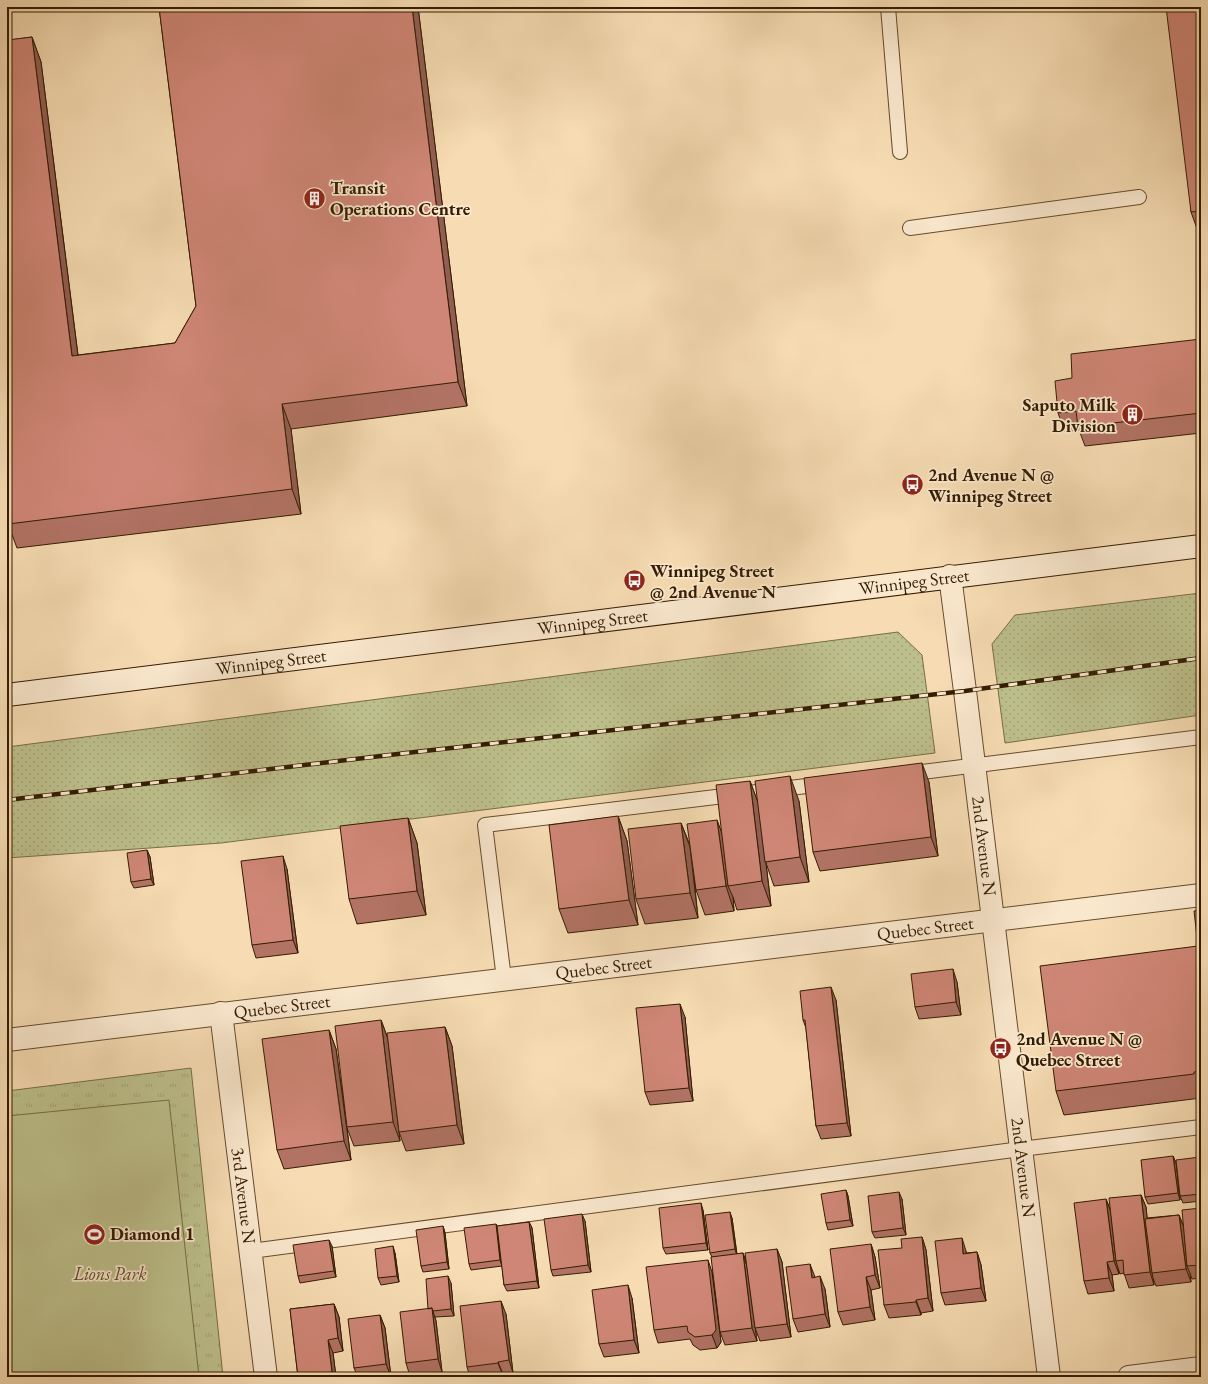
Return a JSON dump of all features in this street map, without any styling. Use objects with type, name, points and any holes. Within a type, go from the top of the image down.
[{"type":"street","name":"Winnipeg Street","points":[[7,695],[725,606],[950,576],[1201,546]]},
{"type":"street","name":"2nd Avenue N","points":[[950,576],[975,766],[1049,1377]]},
{"type":"street","name":"Quebec Street","points":[[7,1040],[1201,895]]},
{"type":"street","name":"3rd Avenue N","points":[[221,1013],[266,1377]]},
{"type":"street","points":[[1129,1377],[1201,1368]]},
{"type":"lane","points":[[888,7],[900,152]]},
{"type":"lane","points":[[910,228],[1139,197]]},
{"type":"lane","points":[[896,775],[1201,737]]},
{"type":"lane","points":[[504,979],[485,825],[840,782]]},
{"type":"lane","points":[[251,1251],[1021,1149],[1201,1127]]},
{"type":"green space","points":[[1201,593],[1201,715],[1005,743],[992,644],[1015,615]]},
{"type":"green space","points":[[898,632],[922,655],[935,753],[221,843],[7,858],[7,747]]},
{"type":"green space","name":"Diamond 1","points":[[191,1068],[223,1377],[7,1377],[7,1091]]},
{"type":"green space","name":"Diamond 1","points":[[169,1100],[199,1377],[7,1377],[7,1116]]},
{"type":"building","name":"Transit Operations Centre","points":[[159,7],[412,7],[458,382],[282,404],[292,489],[8,524],[7,40],[32,37],[72,356],[175,343],[196,306]]},
{"type":"building","points":[[1166,7],[1201,7],[1201,211],[1191,212]]},
{"type":"building","name":"Saputo Milk Division","points":[[1201,339],[1201,413],[1078,427],[1076,411],[1058,413],[1055,381],[1072,378],[1071,354]]},
{"type":"building","points":[[922,763],[931,837],[813,852],[804,778]]},
{"type":"building","points":[[790,776],[800,857],[765,862],[755,781]]},
{"type":"building","points":[[750,781],[762,881],[728,886],[716,785]]},
{"type":"building","points":[[618,816],[629,900],[559,909],[549,825]]},
{"type":"building","points":[[408,818],[417,891],[349,899],[340,826]]},
{"type":"building","points":[[717,820],[726,886],[696,890],[687,824]]},
{"type":"building","points":[[681,823],[690,893],[636,899],[628,829]]},
{"type":"building","points":[[147,850],[151,879],[131,882],[127,853]]},
{"type":"building","points":[[283,856],[293,940],[252,945],[241,861]]},
{"type":"building","points":[[1201,910],[1201,1071],[1194,1072],[1194,1074],[1056,1091],[1040,966],[1198,946],[1194,911]]},
{"type":"building","points":[[953,969],[956,1002],[915,1007],[911,974]]},
{"type":"building","points":[[831,987],[847,1123],[816,1126],[805,1020],[803,1020],[800,991]]},
{"type":"building","points":[[680,1004],[689,1088],[645,1092],[636,1008]]},
{"type":"building","points":[[381,1020],[393,1122],[347,1127],[335,1026]]},
{"type":"building","points":[[445,1027],[457,1125],[399,1132],[387,1033]]},
{"type":"building","points":[[329,1030],[344,1141],[277,1150],[262,1039]]},
{"type":"building","points":[[1173,1156],[1178,1193],[1145,1197],[1141,1160]]},
{"type":"building","points":[[1200,1157],[1201,1194],[1180,1196],[1176,1160]]},
{"type":"building","points":[[846,1190],[850,1220],[826,1223],[821,1194]]},
{"type":"building","points":[[899,1192],[903,1228],[872,1232],[868,1196]]},
{"type":"building","points":[[1141,1195],[1150,1272],[1124,1275],[1123,1260],[1116,1261],[1109,1198]]},
{"type":"building","points":[[1106,1199],[1114,1261],[1107,1262],[1109,1278],[1084,1281],[1074,1203]]},
{"type":"building","points":[[701,1203],[706,1243],[663,1248],[659,1208]]},
{"type":"building","points":[[1201,1208],[1201,1265],[1187,1266],[1182,1210]]},
{"type":"building","points":[[730,1212],[735,1249],[710,1253],[705,1215]]},
{"type":"building","points":[[582,1214],[588,1265],[551,1270],[544,1219]]},
{"type":"building","points":[[1179,1215],[1186,1269],[1152,1273],[1145,1219]]},
{"type":"building","points":[[529,1222],[537,1281],[504,1285],[497,1226]]},
{"type":"building","points":[[496,1224],[500,1260],[469,1264],[464,1228]]},
{"type":"building","points":[[443,1226],[447,1262],[421,1266],[416,1230]]},
{"type":"building","points":[[922,1237],[928,1298],[916,1300],[916,1302],[884,1305],[878,1250],[902,1248],[901,1239]]},
{"type":"building","points":[[962,1238],[963,1254],[977,1252],[981,1288],[941,1293],[935,1241]]},
{"type":"building","points":[[329,1240],[334,1271],[298,1276],[293,1245]]},
{"type":"building","points":[[871,1244],[875,1275],[866,1277],[870,1307],[838,1312],[830,1249]]},
{"type":"building","points":[[393,1246],[397,1276],[378,1278],[375,1249]]},
{"type":"building","points":[[777,1249],[787,1324],[755,1328],[745,1253]]},
{"type":"building","points":[[743,1253],[752,1328],[720,1332],[711,1257]]},
{"type":"building","points":[[708,1260],[716,1330],[712,1335],[695,1337],[688,1332],[687,1326],[654,1330],[646,1267]]},
{"type":"building","points":[[810,1264],[812,1278],[820,1276],[825,1314],[793,1319],[786,1267]]},
{"type":"building","points":[[448,1276],[451,1309],[433,1311],[432,1308],[428,1309],[426,1279]]},
{"type":"building","points":[[628,1285],[634,1340],[599,1344],[592,1290]]},
{"type":"building","points":[[501,1301],[509,1360],[467,1367],[460,1306]]},
{"type":"building","points":[[334,1304],[338,1338],[328,1340],[332,1372],[298,1377],[290,1309]]},
{"type":"building","points":[[432,1308],[438,1359],[406,1363],[400,1312]]},
{"type":"building","points":[[380,1315],[386,1364],[354,1368],[348,1319]]},
{"type":"railway","points":[[7,800],[415,752],[965,691],[1201,658]]},
{"type":"place","name":"Transit Operations Centre","points":[[315,198]]},
{"type":"place","name":"Saputo Milk Division","points":[[1132,415]]},
{"type":"place","name":"2nd Avenue N @ Winnipeg Street","points":[[913,485]]},
{"type":"place","name":"Winnipeg Street @ 2nd Avenue N","points":[[634,581]]},
{"type":"place","name":"2nd Avenue N @ Quebec Street","points":[[1001,1049]]},
{"type":"place","name":"Diamond 1","points":[[95,1234]]},
{"type":"park label","name":"Lions Park","points":[[110,1274]]}]
